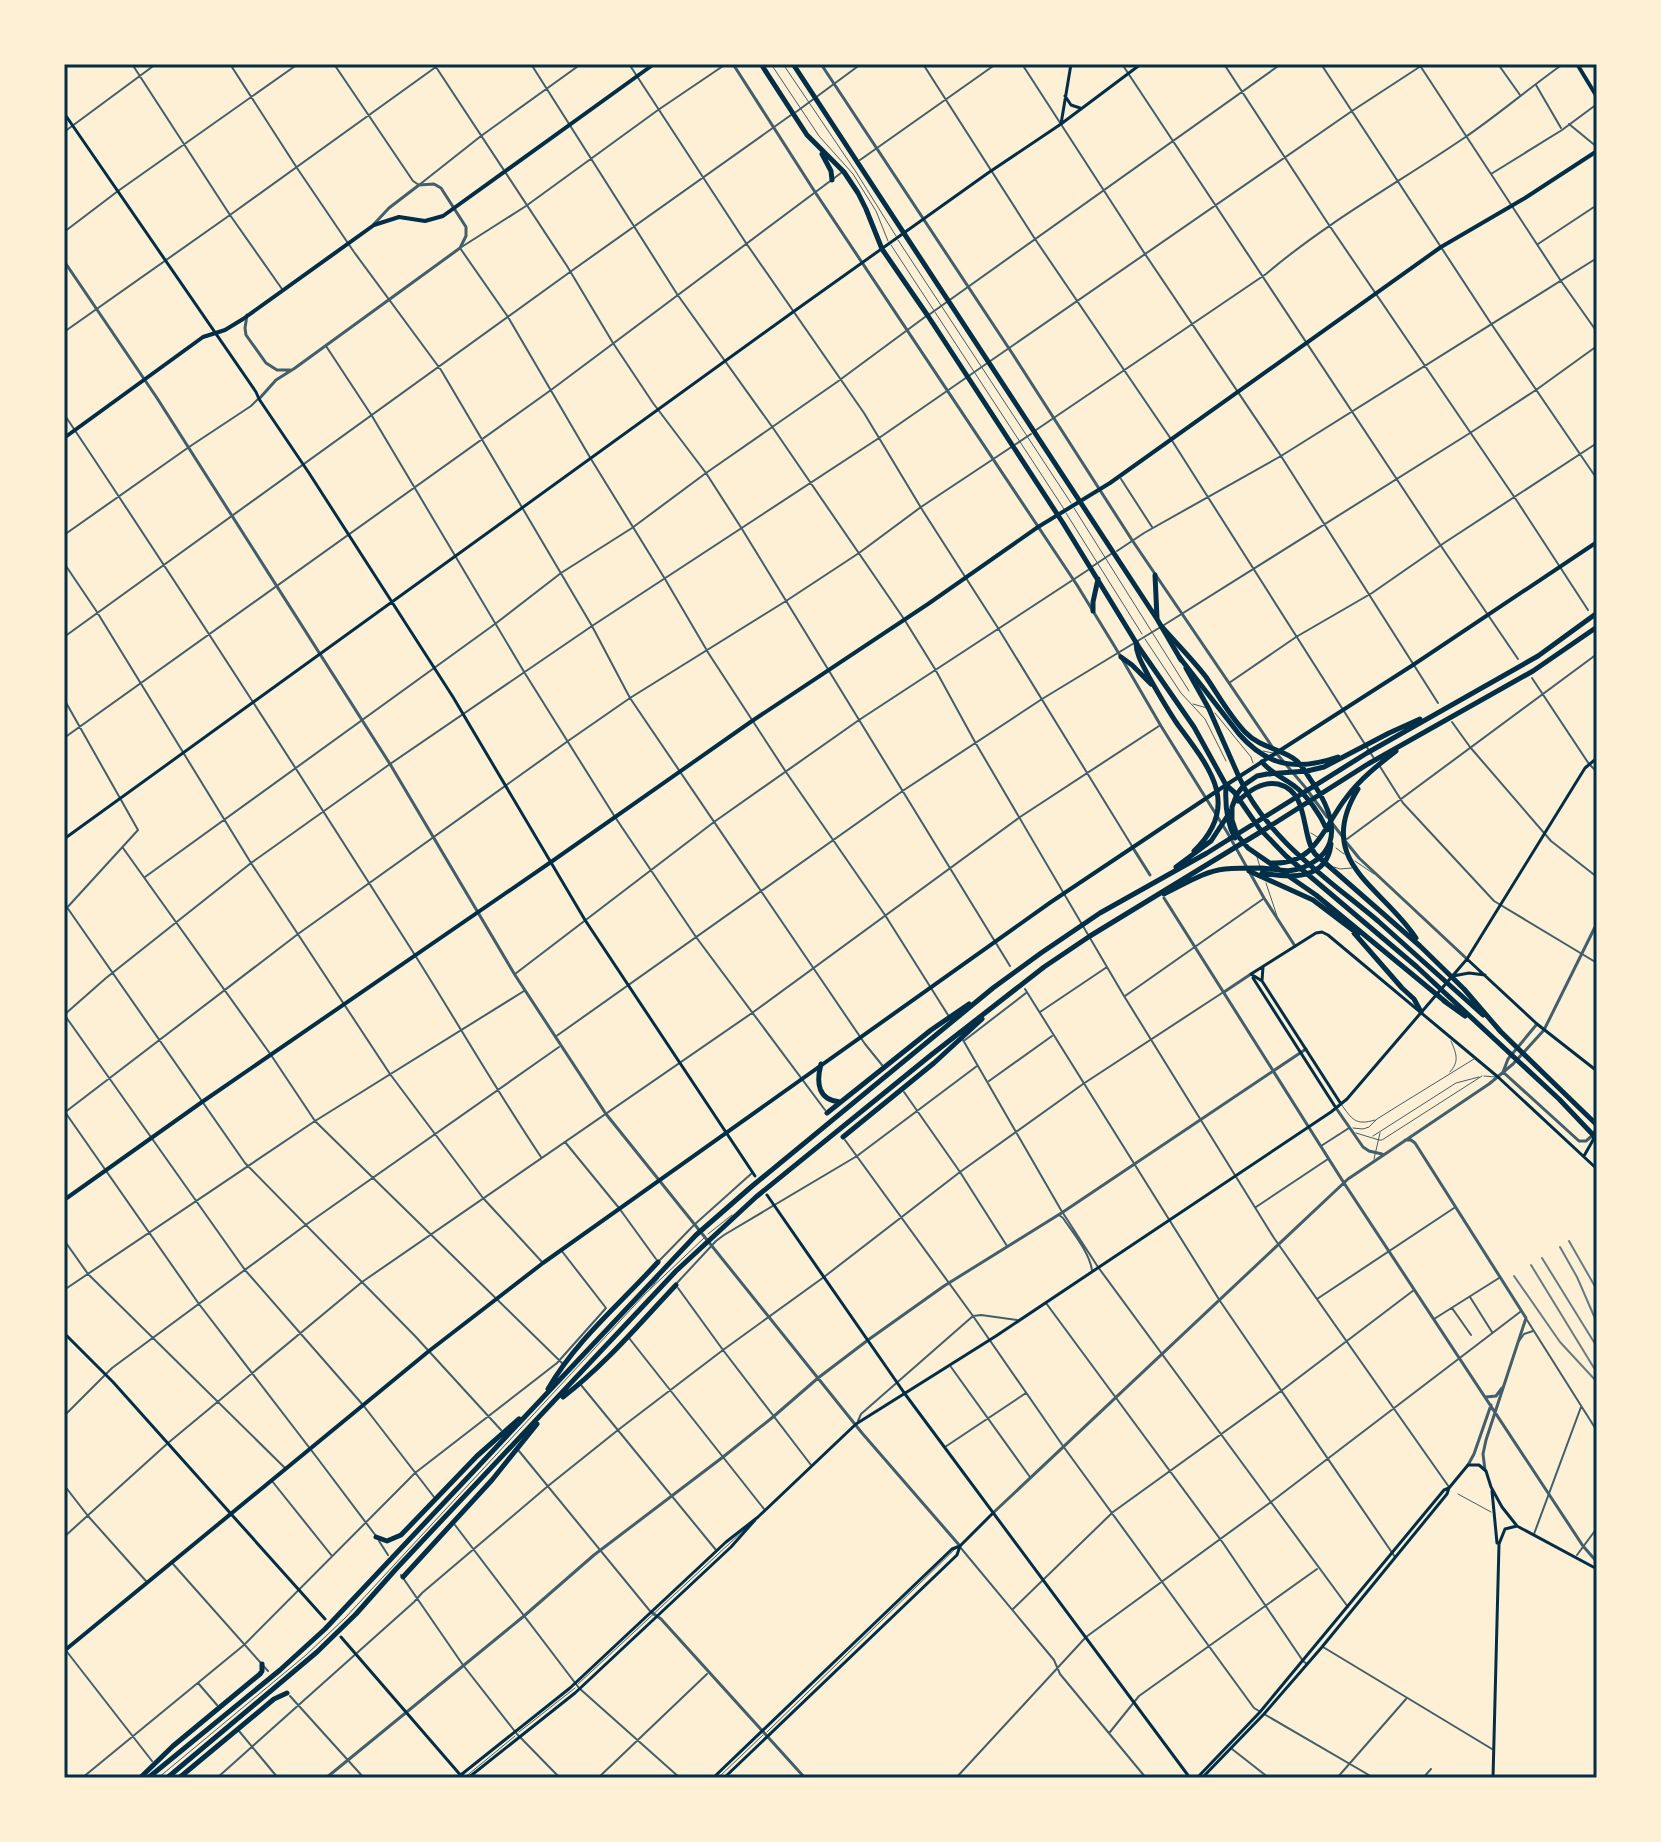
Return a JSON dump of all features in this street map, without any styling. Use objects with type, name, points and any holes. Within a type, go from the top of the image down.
[{"type":"highway","points":[[761,64],[817,146],[831,171],[832,180]]},
{"type":"highway","points":[[793,64],[815,98],[850,167],[882,249],[1194,727],[1226,785],[1259,828],[1286,856],[1417,967],[1559,1099],[1595,1137]]},
{"type":"highway","points":[[817,146],[850,167],[904,233],[989,362],[1031,434],[1162,627],[1209,709],[1239,777],[1258,808],[1308,863],[1501,1032],[1597,1125]]},
{"type":"highway","points":[[1155,575],[1157,619]]},
{"type":"highway","points":[[1093,611],[1098,578]]},
{"type":"highway","points":[[1409,973],[1316,895],[1244,844],[1233,823],[1233,803],[1242,788],[1257,776],[1314,770],[1335,762],[1490,684],[1538,656],[1597,613]]},
{"type":"highway","points":[[1162,627],[1205,676],[1226,709],[1249,736],[1297,761],[1322,796],[1331,816],[1332,834],[1328,846],[1307,866],[1289,872],[1263,868],[1245,870]]},
{"type":"highway","points":[[166,1778],[331,1639],[676,1271],[756,1197],[1003,998],[1134,909],[1417,735],[1513,684],[1597,627]]},
{"type":"highway","points":[[1136,642],[1138,656],[1157,691],[1213,776],[1217,789],[1213,823],[1202,843],[1182,863]]},
{"type":"highway","points":[[1120,655],[1157,691]]},
{"type":"highway","points":[[1180,658],[1246,747],[1270,759],[1294,765],[1319,763],[1362,747]]},
{"type":"highway","points":[[1149,884],[1207,853],[1441,706]]},
{"type":"highway","points":[[1228,820],[1235,838],[1255,857],[1267,862],[1296,860],[1316,844],[1348,795],[1367,774],[1417,735]]},
{"type":"highway","points":[[1134,909],[1224,869],[1283,877],[1300,876],[1321,865],[1333,848],[1324,823],[1296,787],[1275,775],[1262,762]]},
{"type":"highway","points":[[1367,774],[1349,804],[1344,826],[1346,852],[1359,875],[1412,933],[1420,946]]},
{"type":"highway","points":[[828,1114],[938,1025],[1079,927],[1182,863],[1211,841],[1245,795],[1265,784],[1283,786],[1296,796],[1302,808],[1307,841],[1322,862],[1420,946],[1464,989],[1501,1032]]},
{"type":"highway","points":[[1226,785],[1227,832]]},
{"type":"highway","points":[[1245,870],[1320,904],[1479,1026]]},
{"type":"highway","points":[[1345,924],[1414,999],[1421,1012]]},
{"type":"highway","points":[[148,1778],[325,1629],[696,1235],[993,988]]},
{"type":"highway","points":[[842,1136],[934,1063],[1003,998]]},
{"type":"highway","points":[[821,1064],[817,1078],[819,1087],[829,1099],[841,1102]]},
{"type":"highway","points":[[544,1397],[558,1371],[579,1345],[657,1264]]},
{"type":"highway","points":[[552,1404],[582,1382],[675,1283]]},
{"type":"highway","points":[[376,1537],[387,1541],[401,1535],[483,1450],[535,1406]]},
{"type":"highway","points":[[402,1576],[492,1480],[543,1413]]},
{"type":"highway","points":[[140,1778],[173,1746],[253,1681],[262,1672],[262,1664]]},
{"type":"highway","points":[[179,1778],[285,1691]]},
{"type":"main road","points":[[64,438],[203,337],[225,330],[374,225],[399,217],[425,221],[443,216],[654,64]]},
{"type":"main road","points":[[1061,124],[1071,64]]},
{"type":"main road","points":[[64,839],[1141,64]]},
{"type":"main road","points":[[1577,64],[1597,97]]},
{"type":"main road","points":[[1064,95],[1071,105],[1080,108]]},
{"type":"main road","points":[[64,113],[304,465],[434,666],[585,920],[754,1174]]},
{"type":"main road","points":[[64,1200],[752,721],[1038,527],[1119,476],[1441,247],[1512,206],[1597,149]]},
{"type":"main road","points":[[65,1649],[429,1351],[658,1179],[1065,893],[1597,542]]},
{"type":"main road","points":[[462,1777],[577,1686],[717,1551],[765,1511],[856,1424],[990,1340],[1341,1104],[1467,959],[1589,764],[1597,758]]},
{"type":"main road","points":[[1251,974],[1318,932],[1328,935],[1498,1077],[1597,1169]]},
{"type":"main road","points":[[1467,959],[1537,1024],[1597,1071]]},
{"type":"main road","points":[[1262,981],[1263,967]]},
{"type":"main road","points":[[1453,976],[1471,973],[1487,976]]},
{"type":"main road","points":[[1251,974],[1262,981],[1341,1104]]},
{"type":"main road","points":[[1251,974],[1336,1108]]},
{"type":"main road","points":[[1584,1156],[1595,1137],[1597,1125]]},
{"type":"main road","points":[[767,1195],[896,1382],[1190,1778]]},
{"type":"main road","points":[[64,1333],[106,1374],[325,1619]]},
{"type":"main road","points":[[1199,1778],[1262,1713],[1468,1465],[1479,1465],[1486,1471],[1491,1487],[1498,1551],[1493,1778]]},
{"type":"main road","points":[[1491,1487],[1504,1511],[1517,1526],[1597,1569]]},
{"type":"main road","points":[[719,1778],[952,1549],[960,1546],[993,1513]]},
{"type":"main road","points":[[462,1777],[577,1686],[731,1547],[758,1517]]},
{"type":"main road","points":[[1498,1551],[1503,1531],[1517,1526]]},
{"type":"main road","points":[[719,1778],[957,1555],[960,1546]]},
{"type":"main road","points":[[1305,1662],[1322,1647],[1350,1609]]},
{"type":"main road","points":[[341,1637],[462,1777]]},
{"type":"main road","points":[[1199,1778],[1262,1713]]},
{"type":"street","points":[[132,64],[230,215],[283,290]]},
{"type":"street","points":[[64,132],[156,64]]},
{"type":"street","points":[[230,64],[297,168],[438,367],[592,626],[630,698],[882,1065]]},
{"type":"street","points":[[64,232],[298,64]]},
{"type":"street","points":[[334,64],[413,181],[419,185],[437,185],[454,208],[466,227],[466,236],[460,248]]},
{"type":"street","points":[[64,332],[440,64]]},
{"type":"street","points":[[531,64],[677,294],[904,619],[1124,996],[1278,1245],[1449,1488]]},
{"type":"street","points":[[374,225],[389,208],[481,136],[581,64]]},
{"type":"street","points":[[629,64],[879,438],[1150,875]]},
{"type":"street","points":[[64,535],[251,406],[276,380],[460,248],[526,206],[726,64]]},
{"type":"street","points":[[733,64],[1073,579],[1295,946]]},
{"type":"street","points":[[821,64],[1155,575],[1276,753],[1359,858],[1467,959]]},
{"type":"street","points":[[64,637],[861,64]]},
{"type":"street","points":[[923,64],[1035,239],[1171,439],[1400,800],[1494,901],[1597,963]]},
{"type":"street","points":[[64,738],[551,390],[815,192],[996,64]]},
{"type":"street","points":[[1022,64],[1281,456],[1441,706]]},
{"type":"street","points":[[1122,64],[1518,659]]},
{"type":"street","points":[[1224,64],[1588,610]]},
{"type":"street","points":[[145,877],[561,573],[632,528],[1281,64]]},
{"type":"street","points":[[1321,64],[1597,479]]},
{"type":"street","points":[[1498,64],[1520,95]]},
{"type":"street","points":[[388,1555],[199,1304],[64,1112],[298,934],[505,785],[630,698],[859,553],[921,507],[1262,276],[1329,225],[1467,137],[1563,64]]},
{"type":"street","points":[[435,1498],[363,1405],[245,1270],[64,1015],[251,863],[390,764],[524,671],[879,438],[1421,65],[1597,332]]},
{"type":"street","points":[[435,66],[613,343],[742,529],[1010,966]]},
{"type":"street","points":[[1535,84],[1562,130]]},
{"type":"street","points":[[1491,174],[1562,130],[1597,104]]},
{"type":"street","points":[[1568,123],[1597,149]]},
{"type":"street","points":[[1538,245],[1597,205]]},
{"type":"street","points":[[460,248],[508,317],[632,528],[752,721],[885,915],[948,1015]]},
{"type":"street","points":[[515,975],[714,822],[935,669],[1132,540],[1281,456],[1597,258]]},
{"type":"street","points":[[64,261],[145,379],[362,719],[515,975],[606,1114],[818,1378],[1013,1609],[1054,1660],[1060,1674],[1146,1778]]},
{"type":"street","points":[[247,315],[247,337],[266,363],[277,370],[291,370]]},
{"type":"street","points":[[326,345],[615,817],[696,937],[828,1114]]},
{"type":"street","points":[[554,1037],[975,742],[1325,526],[1536,390],[1597,346]]},
{"type":"street","points":[[64,414],[369,882],[541,1158]]},
{"type":"street","points":[[1229,683],[1296,637],[1369,595],[1597,443]]},
{"type":"street","points":[[1119,476],[1153,528]]},
{"type":"street","points":[[64,563],[251,863],[390,1074],[483,1198],[543,1263]]},
{"type":"street","points":[[1345,841],[1597,654]]},
{"type":"street","points":[[1532,678],[1597,772]]},
{"type":"street","points":[[64,699],[138,830],[66,910]]},
{"type":"street","points":[[1452,722],[1545,835],[1597,877]]},
{"type":"street","points":[[64,1537],[168,1443],[362,1282],[752,1013],[1020,817],[1161,726]]},
{"type":"street","points":[[123,848],[315,1121],[561,1361]]},
{"type":"street","points":[[1164,898],[1344,1183],[1583,1546],[1597,1562]]},
{"type":"street","points":[[1124,996],[1264,898]]},
{"type":"street","points":[[64,903],[248,1166],[429,1351],[501,1430]]},
{"type":"street","points":[[993,1513],[1344,1183],[1489,1084],[1513,1064],[1544,1030],[1597,923]]},
{"type":"street","points":[[1039,1013],[1107,967]]},
{"type":"street","points":[[217,1778],[473,1549],[618,1430],[960,1172],[1083,1084],[1251,974]]},
{"type":"street","points":[[64,1290],[315,1121],[525,990]]},
{"type":"street","points":[[1350,1609],[1098,1267],[963,1040],[1026,991],[1220,1301],[1393,1556]]},
{"type":"street","points":[[1503,1072],[1508,1059],[1537,1024]]},
{"type":"street","points":[[988,1082],[1053,1034]]},
{"type":"street","points":[[64,1416],[106,1374],[153,1338],[307,1224],[560,1046]]},
{"type":"street","points":[[326,1778],[601,1550],[868,1340],[1306,1049]]},
{"type":"street","points":[[811,1466],[675,1283],[724,1235],[857,1156],[978,1065]]},
{"type":"street","points":[[1503,1072],[1579,1141],[1595,1137]]},
{"type":"street","points":[[903,1091],[960,1172],[1007,1247]]},
{"type":"street","points":[[1336,1108],[1365,1149],[1384,1154]]},
{"type":"street","points":[[1321,1146],[1350,1127]]},
{"type":"street","points":[[842,1136],[1254,1708],[1374,1778]]},
{"type":"street","points":[[1405,1140],[1415,1143],[1597,1431]]},
{"type":"street","points":[[565,1142],[619,1208],[657,1264],[694,1225],[754,1174]]},
{"type":"street","points":[[1255,1207],[1329,1159]]},
{"type":"street","points":[[1317,1299],[1455,1207]]},
{"type":"street","points":[[1057,1215],[1063,1218],[1093,1267],[1091,1272]]},
{"type":"street","points":[[64,1240],[88,1274],[286,1469]]},
{"type":"street","points":[[82,1778],[244,1645],[415,1473],[561,1361],[606,1308],[561,1250]]},
{"type":"street","points":[[1434,1319],[1500,1277]]},
{"type":"street","points":[[1013,1609],[1113,1512],[1414,1290]]},
{"type":"street","points":[[1469,1296],[1492,1332]]},
{"type":"street","points":[[1046,1302],[1170,1470],[1305,1662]]},
{"type":"street","points":[[1452,1307],[1471,1335]]},
{"type":"street","points":[[956,1778],[1086,1637],[1271,1502],[1521,1311]]},
{"type":"street","points":[[856,1424],[861,1414],[973,1316],[1019,1320]]},
{"type":"street","points":[[1486,1471],[1484,1451],[1526,1318]]},
{"type":"street","points":[[1518,1343],[1524,1334],[1534,1331]]},
{"type":"street","points":[[629,1337],[765,1511]]},
{"type":"street","points":[[950,1366],[1030,1477]]},
{"type":"street","points":[[1485,1396],[1497,1395],[1508,1377]]},
{"type":"street","points":[[581,1385],[717,1551]]},
{"type":"street","points":[[944,1448],[1027,1393]]},
{"type":"street","points":[[1468,1465],[1491,1405]]},
{"type":"street","points":[[1534,1535],[1581,1407]]},
{"type":"street","points":[[519,1451],[654,1614],[805,1778]]},
{"type":"street","points":[[272,1481],[333,1557]]},
{"type":"street","points":[[64,1485],[147,1583]]},
{"type":"street","points":[[455,1525],[577,1686],[680,1778]]},
{"type":"street","points":[[1576,1556],[1597,1528]]},
{"type":"street","points":[[172,1563],[268,1671]]},
{"type":"street","points":[[1109,1733],[1139,1696],[1318,1568]]},
{"type":"street","points":[[402,1576],[463,1665],[517,1734],[560,1778]]},
{"type":"street","points":[[1322,1647],[1493,1750]]},
{"type":"street","points":[[65,1649],[166,1778]]},
{"type":"street","points":[[598,1778],[709,1672]]},
{"type":"street","points":[[198,1683],[218,1706]]},
{"type":"street","points":[[285,1691],[364,1778]]},
{"type":"street","points":[[1337,1778],[1407,1698]]},
{"type":"street","points":[[239,1731],[277,1777]]},
{"type":"street","points":[[1231,1748],[1269,1778]]},
{"type":"street","points":[[1423,1778],[1431,1769]]},
{"type":"street","points":[[64,1772],[69,1778]]},
{"type":"lane","points":[[771,64],[819,136],[850,167],[876,211],[890,243],[1175,686],[1205,719],[1226,761]]},
{"type":"lane","points":[[783,64],[941,306],[1031,434],[1189,691]]},
{"type":"lane","points":[[1594,64],[1597,70]]},
{"type":"lane","points":[[1191,703],[1216,714],[1246,747],[1254,767]]},
{"type":"lane","points":[[1246,747],[1276,753]]},
{"type":"lane","points":[[1243,821],[1280,922]]},
{"type":"lane","points":[[1311,833],[1324,841]]},
{"type":"lane","points":[[1333,848],[1381,879]]},
{"type":"lane","points":[[1322,862],[1340,869],[1366,868]]},
{"type":"lane","points":[[1448,1035],[1457,1056],[1448,1074]]},
{"type":"lane","points":[[1350,1127],[1366,1128],[1476,1058]]},
{"type":"lane","points":[[1354,1133],[1379,1140],[1385,1138],[1482,1076]]},
{"type":"lane","points":[[1371,1138],[1456,1083],[1482,1076],[1498,1077]]},
{"type":"lane","points":[[1341,1104],[1358,1122],[1377,1119]]},
{"type":"lane","points":[[1373,1162],[1381,1131]]},
{"type":"lane","points":[[158,1778],[306,1655],[345,1618],[645,1294],[708,1234],[756,1197]]},
{"type":"lane","points":[[645,1294],[675,1257]]},
{"type":"lane","points":[[1458,1494],[1495,1514]]},
{"type":"railway","points":[[1569,1241],[1597,1290]]},
{"type":"railway","points":[[1560,1247],[1597,1323]]},
{"type":"railway","points":[[1542,1258],[1597,1347]]},
{"type":"railway","points":[[1531,1265],[1594,1368]]},
{"type":"railway","points":[[1514,1276],[1560,1342],[1597,1382]]}]
